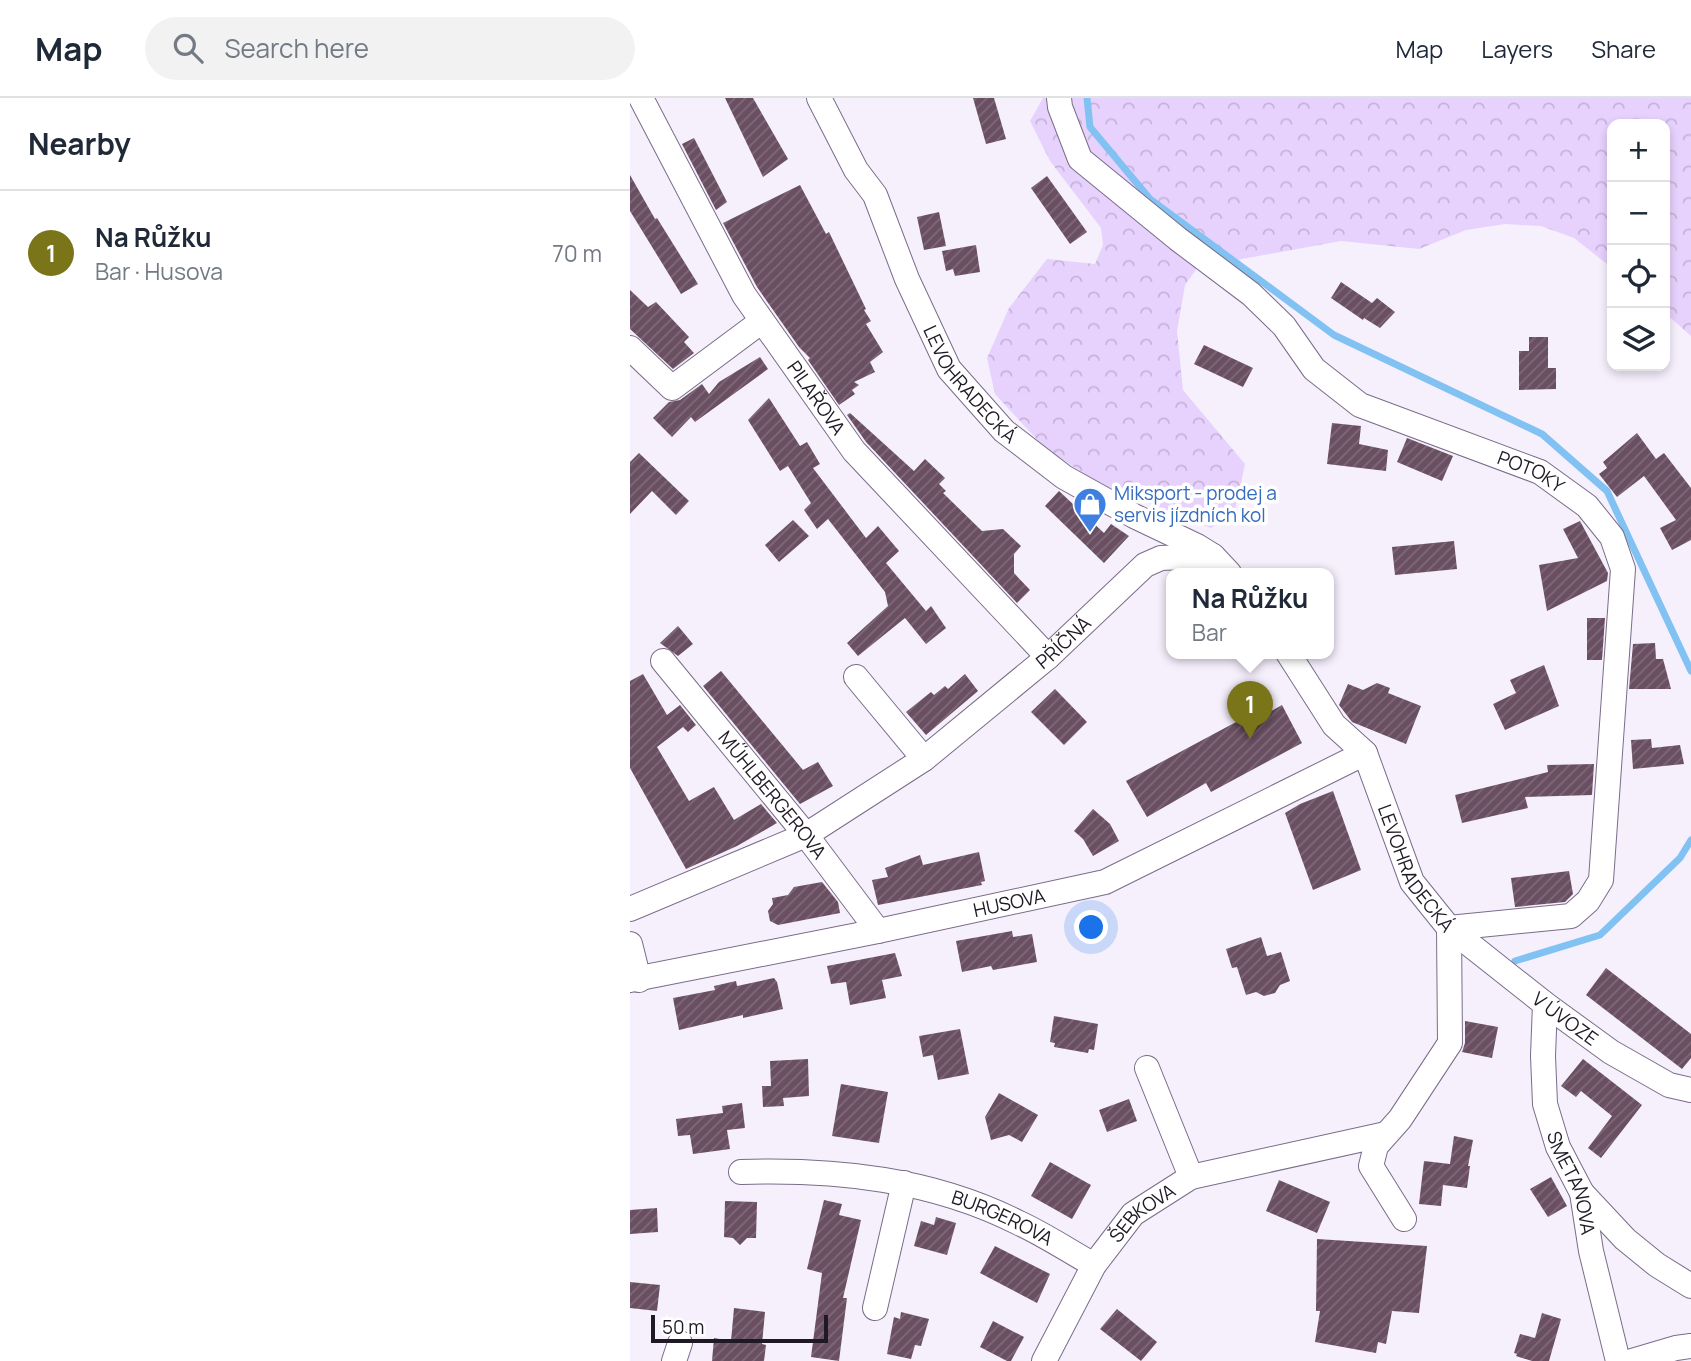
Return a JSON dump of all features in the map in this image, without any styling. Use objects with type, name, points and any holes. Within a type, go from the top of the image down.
[{"type":"street","name":"PILAŘOVA","points":[[640,98],[744,295],[854,452],[1048,657]]},
{"type":"street","name":"LEVOHRADECKÁ","points":[[819,98],[856,170],[875,195],[906,279],[949,369],[1004,431],[1064,477],[1134,516],[1198,546],[1221,565]]},
{"type":"street","name":"POTOKY","points":[[1059,98],[1080,159],[1251,294],[1284,327],[1314,369],[1360,405],[1540,472],[1587,506],[1612,537],[1623,569],[1601,880],[1588,901],[1571,916],[1450,928]]},
{"type":"street","points":[[630,348],[672,388],[762,321]]},
{"type":"street","name":"PŘÍČNÁ","points":[[630,909],[806,835],[924,759],[1048,657],[1145,565],[1161,558],[1221,565]]},
{"type":"street","name":"LEVOHRADECKÁ","points":[[1292,659],[1334,725],[1365,753],[1412,882],[1450,928],[1450,1043],[1400,1119],[1376,1146],[1371,1166],[1404,1219]]},
{"type":"street","name":"MŰHLBERGEROVA","points":[[663,661],[806,835],[878,931]]},
{"type":"street","points":[[856,677],[924,759]]},
{"type":"street","name":"HUSOVA","points":[[634,980],[1105,882],[1365,753]]},
{"type":"street","name":"V ÚVOZE","points":[[1450,928],[1545,1004],[1611,1052],[1669,1085],[1691,1090]]},
{"type":"street","points":[[630,944],[634,980]]},
{"type":"street","name":"SMETANOVA","points":[[1545,1004],[1545,1104],[1558,1147],[1582,1193],[1591,1251],[1618,1361]]},
{"type":"street","name":"ŠEBKOVA","points":[[1044,1361],[1094,1265],[1133,1214],[1191,1177],[1147,1068]]},
{"type":"street","points":[[1191,1177],[1387,1133]]},
{"type":"street","name":"BURGEROVA","points":[[741,1172],[800,1170],[851,1174],[904,1183],[952,1196],[1018,1222],[1094,1265]]},
{"type":"street","points":[[875,1308],[904,1183]]},
{"type":"street","points":[[1582,1193],[1625,1239],[1657,1265],[1691,1286]]},
{"type":"street","points":[[1632,1361],[1691,1346]]},
{"type":"green space","points":[[1043,98],[1691,98],[1691,336],[1670,317],[1670,119],[1607,119],[1607,264],[1574,238],[1541,226],[1505,224],[1466,230],[1419,249],[1341,241],[1198,267],[1185,285],[1177,331],[1183,390],[1245,464],[1234,514],[1211,528],[1101,485],[1044,447],[995,394],[987,358],[1009,308],[1047,259],[1095,264],[1103,245],[1101,228],[1050,161],[1030,121]]},
{"type":"building","points":[[725,98],[753,98],[788,159],[763,177]]},
{"type":"building","points":[[973,98],[994,98],[1006,139],[986,144]]},
{"type":"building","points":[[694,138],[727,202],[716,210],[682,144]]},
{"type":"building","points":[[630,175],[698,284],[681,294],[630,211]]},
{"type":"building","points":[[1047,176],[1087,232],[1070,244],[1031,188]]},
{"type":"building","points":[[800,185],[826,234],[829,232],[871,321],[866,324],[883,352],[870,362],[875,372],[854,382],[859,385],[852,390],[855,394],[839,405],[808,360],[810,358],[799,347],[757,287],[723,223]]},
{"type":"building","points":[[939,212],[946,246],[924,250],[917,217]]},
{"type":"building","points":[[976,245],[980,272],[955,276],[953,269],[946,271],[942,251]]},
{"type":"building","points":[[1341,282],[1372,303],[1377,298],[1395,312],[1380,328],[1364,318],[1363,320],[1331,298]]},
{"type":"building","points":[[630,290],[648,307],[656,302],[689,337],[684,342],[694,353],[673,369],[630,329]]},
{"type":"building","points":[[1529,337],[1548,337],[1548,368],[1556,368],[1556,389],[1519,390],[1519,351],[1529,351]]},
{"type":"building","points":[[1204,345],[1253,368],[1243,387],[1194,364]]},
{"type":"building","points":[[760,357],[768,369],[695,422],[691,417],[672,437],[653,418],[669,402],[680,400],[702,384],[709,394],[719,382]]},
{"type":"building","points":[[769,398],[800,446],[807,442],[820,464],[813,468],[866,538],[878,526],[899,551],[886,563],[926,611],[931,606],[946,628],[926,644],[905,618],[858,656],[847,643],[888,606],[885,592],[828,519],[817,529],[804,510],[811,503],[788,466],[780,471],[748,420]]},
{"type":"building","points":[[850,413],[914,471],[925,459],[945,478],[939,484],[946,491],[943,493],[982,531],[1003,529],[1021,546],[1014,554],[1014,573],[1030,590],[1017,603],[866,442],[847,415]]},
{"type":"building","points":[[1332,423],[1361,426],[1359,444],[1388,450],[1386,471],[1327,464]]},
{"type":"building","points":[[1637,433],[1656,459],[1664,453],[1691,488],[1691,540],[1672,550],[1660,528],[1676,520],[1644,476],[1617,497],[1599,474],[1607,468],[1603,462]]},
{"type":"building","points":[[1407,438],[1453,456],[1442,481],[1397,462]]},
{"type":"building","points":[[639,453],[689,501],[676,515],[652,491],[630,514],[630,462]]},
{"type":"building","points":[[1059,491],[1104,533],[1111,524],[1129,536],[1104,563],[1045,506]]},
{"type":"building","points":[[793,520],[809,536],[779,562],[765,545]]},
{"type":"building","points":[[1580,521],[1608,573],[1607,581],[1547,611],[1539,565],[1578,558],[1563,529]]},
{"type":"building","points":[[1454,541],[1457,569],[1395,575],[1392,547]]},
{"type":"building","points":[[1587,618],[1605,618],[1602,660],[1587,660]]},
{"type":"building","points":[[678,626],[693,644],[678,656],[660,643]]},
{"type":"building","points":[[1655,643],[1656,659],[1663,659],[1671,689],[1629,689],[1633,644]]},
{"type":"building","points":[[1544,665],[1559,706],[1505,730],[1493,704],[1516,693],[1510,680]]},
{"type":"building","points":[[721,671],[803,770],[818,762],[833,786],[800,804],[703,686]]},
{"type":"building","points":[[643,674],[667,715],[680,705],[696,725],[688,732],[683,727],[657,747],[689,801],[714,787],[734,820],[761,804],[777,823],[737,846],[686,869],[630,768],[630,681]]},
{"type":"building","points":[[965,674],[978,691],[926,735],[906,712],[931,692],[934,695],[945,686],[948,689]]},
{"type":"building","points":[[1377,683],[1390,688],[1388,693],[1421,706],[1406,744],[1352,722],[1339,705],[1348,684],[1363,690]]},
{"type":"building","points":[[1055,689],[1087,722],[1064,745],[1031,712]]},
{"type":"building","points":[[1282,705],[1302,743],[1211,792],[1206,783],[1147,817],[1126,781],[1251,714],[1252,716],[1262,710],[1264,715]]},
{"type":"building","points":[[1651,739],[1652,748],[1680,745],[1684,764],[1633,769],[1631,740]]},
{"type":"building","points":[[1594,764],[1592,795],[1525,797],[1528,808],[1462,823],[1455,795],[1548,772],[1547,765]]},
{"type":"building","points":[[1333,791],[1361,870],[1313,890],[1285,813]]},
{"type":"building","points":[[1093,809],[1110,824],[1119,841],[1093,856],[1083,839],[1074,831]]},
{"type":"building","points":[[979,852],[985,881],[981,882],[982,885],[878,905],[872,880],[888,877],[885,868],[920,855],[923,865]]},
{"type":"building","points":[[1569,871],[1573,894],[1565,902],[1515,907],[1511,878]]},
{"type":"building","points":[[822,882],[838,902],[840,913],[778,925],[770,921],[768,911],[773,904],[772,898],[788,895],[794,887]]},
{"type":"building","points":[[1012,931],[1013,937],[1032,934],[1037,962],[993,970],[991,966],[962,972],[956,941]]},
{"type":"building","points":[[1261,937],[1267,956],[1281,952],[1290,981],[1280,985],[1275,993],[1264,996],[1256,992],[1246,995],[1237,967],[1232,968],[1226,949]]},
{"type":"building","points":[[895,953],[902,976],[882,980],[886,998],[850,1005],[846,982],[831,984],[827,966]]},
{"type":"building","points":[[1606,968],[1691,1034],[1691,1058],[1682,1069],[1586,995]]},
{"type":"building","points":[[774,978],[783,1009],[679,1030],[673,998],[715,990],[714,986],[736,981],[737,986]]},
{"type":"building","points":[[1054,1016],[1098,1024],[1094,1050],[1089,1049],[1088,1053],[1054,1047],[1055,1043],[1050,1042]]},
{"type":"building","points":[[1465,1021],[1498,1027],[1492,1058],[1462,1052],[1465,1043]]},
{"type":"building","points":[[960,1029],[969,1074],[938,1080],[933,1055],[923,1057],[919,1036]]},
{"type":"building","points":[[808,1059],[809,1096],[783,1098],[784,1106],[763,1107],[762,1086],[771,1086],[770,1061]]},
{"type":"building","points":[[1583,1059],[1642,1105],[1601,1158],[1588,1148],[1612,1116],[1581,1091],[1576,1097],[1561,1086]]},
{"type":"building","points":[[841,1084],[888,1092],[879,1143],[832,1136]]},
{"type":"building","points":[[999,1093],[1038,1115],[1022,1142],[1009,1135],[991,1140],[985,1117]]},
{"type":"building","points":[[1129,1099],[1137,1121],[1107,1132],[1099,1110]]},
{"type":"building","points":[[742,1103],[745,1128],[727,1130],[730,1149],[693,1154],[690,1135],[678,1136],[676,1119],[723,1113],[722,1106]]},
{"type":"building","points":[[1454,1136],[1473,1140],[1467,1188],[1443,1185],[1441,1206],[1419,1204],[1424,1161],[1450,1164]]},
{"type":"building","points":[[1050,1162],[1091,1185],[1072,1219],[1031,1196]]},
{"type":"building","points":[[1551,1177],[1567,1206],[1548,1217],[1530,1189]]},
{"type":"building","points":[[1279,1180],[1330,1202],[1317,1233],[1266,1211]]},
{"type":"building","points":[[824,1200],[842,1204],[839,1215],[861,1220],[843,1298],[847,1298],[839,1361],[811,1357],[822,1273],[807,1269]]},
{"type":"building","points":[[725,1201],[757,1202],[756,1238],[747,1238],[740,1245],[733,1238],[724,1237]]},
{"type":"building","points":[[657,1208],[658,1232],[630,1234],[630,1210]]},
{"type":"building","points":[[936,1217],[956,1223],[947,1255],[914,1246],[921,1221],[934,1225]]},
{"type":"building","points":[[1317,1239],[1427,1246],[1419,1313],[1392,1311],[1386,1344],[1378,1342],[1376,1353],[1315,1342],[1320,1311],[1316,1311]]},
{"type":"building","points":[[995,1246],[1050,1274],[1037,1303],[980,1273]]},
{"type":"building","points":[[630,1282],[660,1285],[657,1311],[630,1308]]},
{"type":"building","points":[[734,1308],[765,1312],[762,1344],[766,1345],[764,1361],[712,1361],[714,1338],[731,1341]]},
{"type":"building","points":[[1117,1309],[1157,1342],[1141,1361],[1100,1329]]},
{"type":"building","points":[[901,1312],[929,1319],[921,1346],[915,1345],[911,1359],[887,1354],[894,1317],[900,1319]]},
{"type":"building","points":[[1542,1313],[1561,1319],[1549,1361],[1532,1361],[1516,1356],[1514,1353],[1520,1334],[1535,1338]]},
{"type":"building","points":[[993,1321],[1024,1337],[1011,1361],[980,1347]]},
{"type":"waterway","points":[[1087,98],[1090,127],[1150,199],[1334,335],[1542,434],[1607,491],[1691,671]]},
{"type":"waterway","points":[[1515,961],[1600,935],[1680,858],[1691,840]]},
{"type":"place","name":"Miksport - prodej a servis jízdních kol","points":[[1090,534]]},
{"type":"place","name":"Na Růžku","points":[[1250,739]]}]
